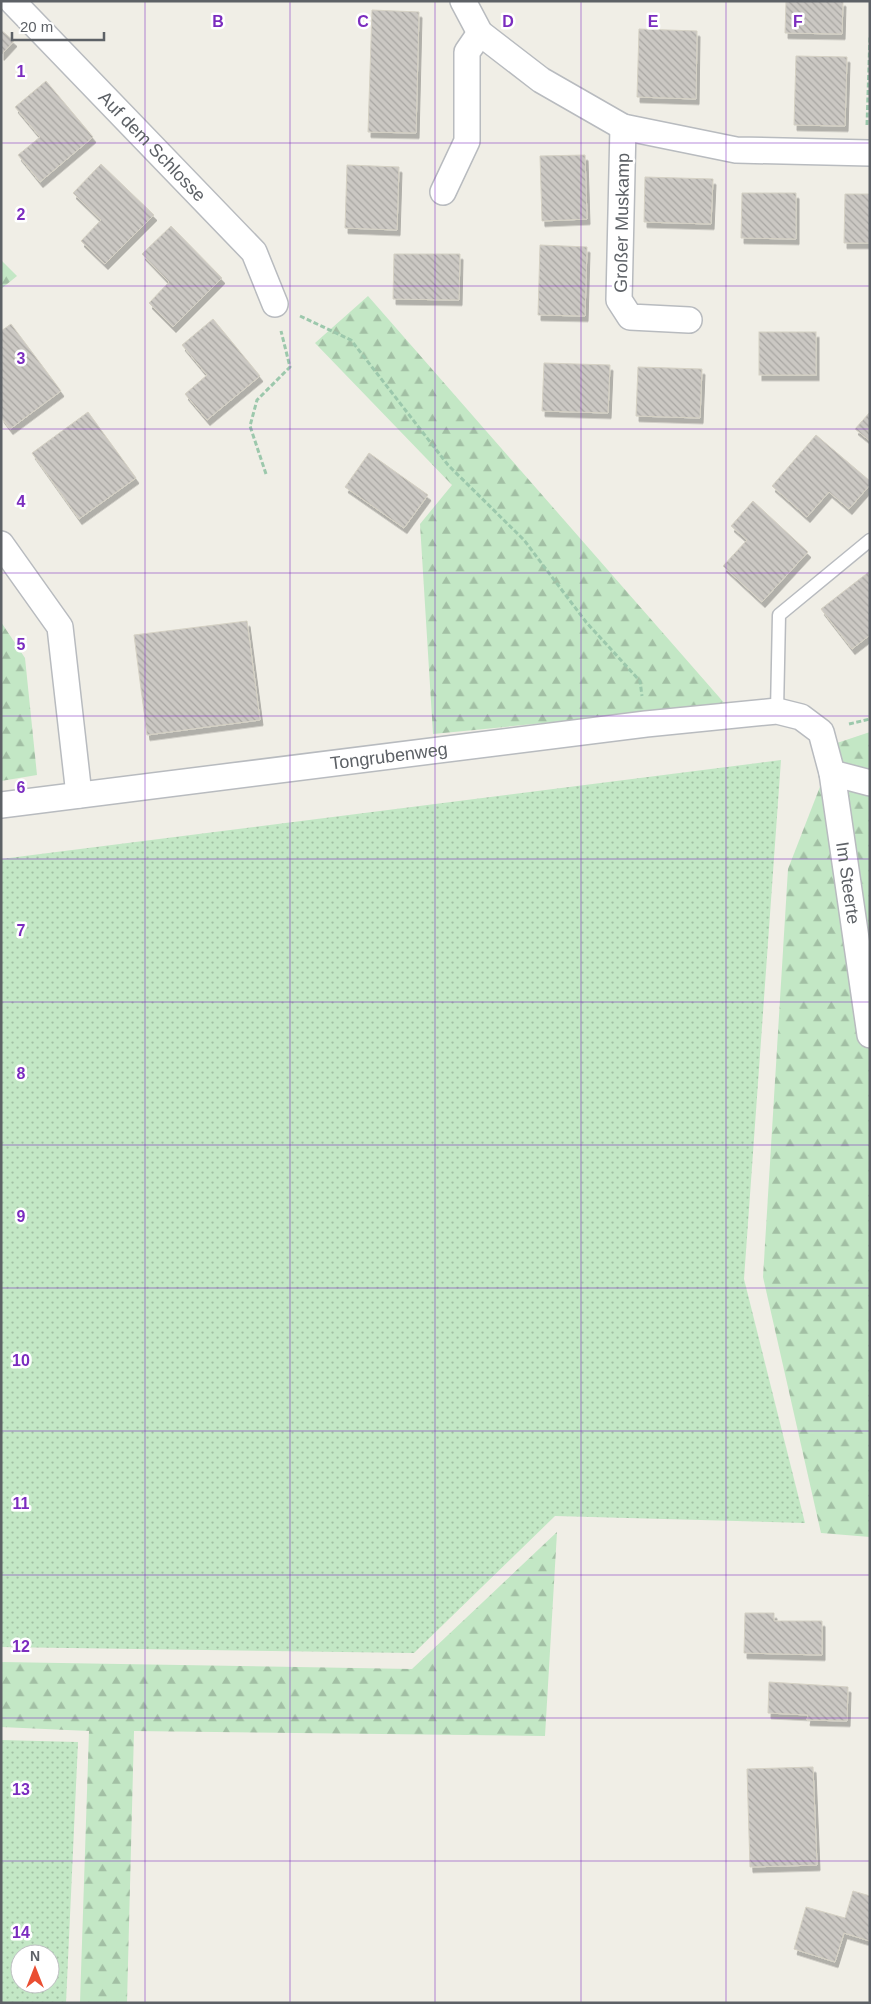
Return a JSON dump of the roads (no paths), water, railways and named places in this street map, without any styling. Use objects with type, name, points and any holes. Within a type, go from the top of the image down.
[{"type":"street","name":"Auf dem Schlosse","points":[[12,1],[254,252],[275,304]]},
{"type":"street","name":"Großer Muskamp","points":[[463,1],[480,32],[541,80],[623,127],[736,150],[868,153]]},
{"type":"street","points":[[443,192],[467,142],[467,52],[480,32]]},
{"type":"street","name":"Großer Muskamp","points":[[623,127],[619,300],[630,317],[689,320]]},
{"type":"street","points":[[1,544],[60,627],[79,795]]},
{"type":"street","name":"Tongrubenweg","points":[[1,805],[646,724],[777,710],[800,717],[821,732]]},
{"type":"street","name":"Im Steerte","points":[[821,732],[832,773],[870,1035]]},
{"type":"street","points":[[832,773],[870,783]]},
{"type":"lane","points":[[777,710],[780,615],[870,540]]}]
